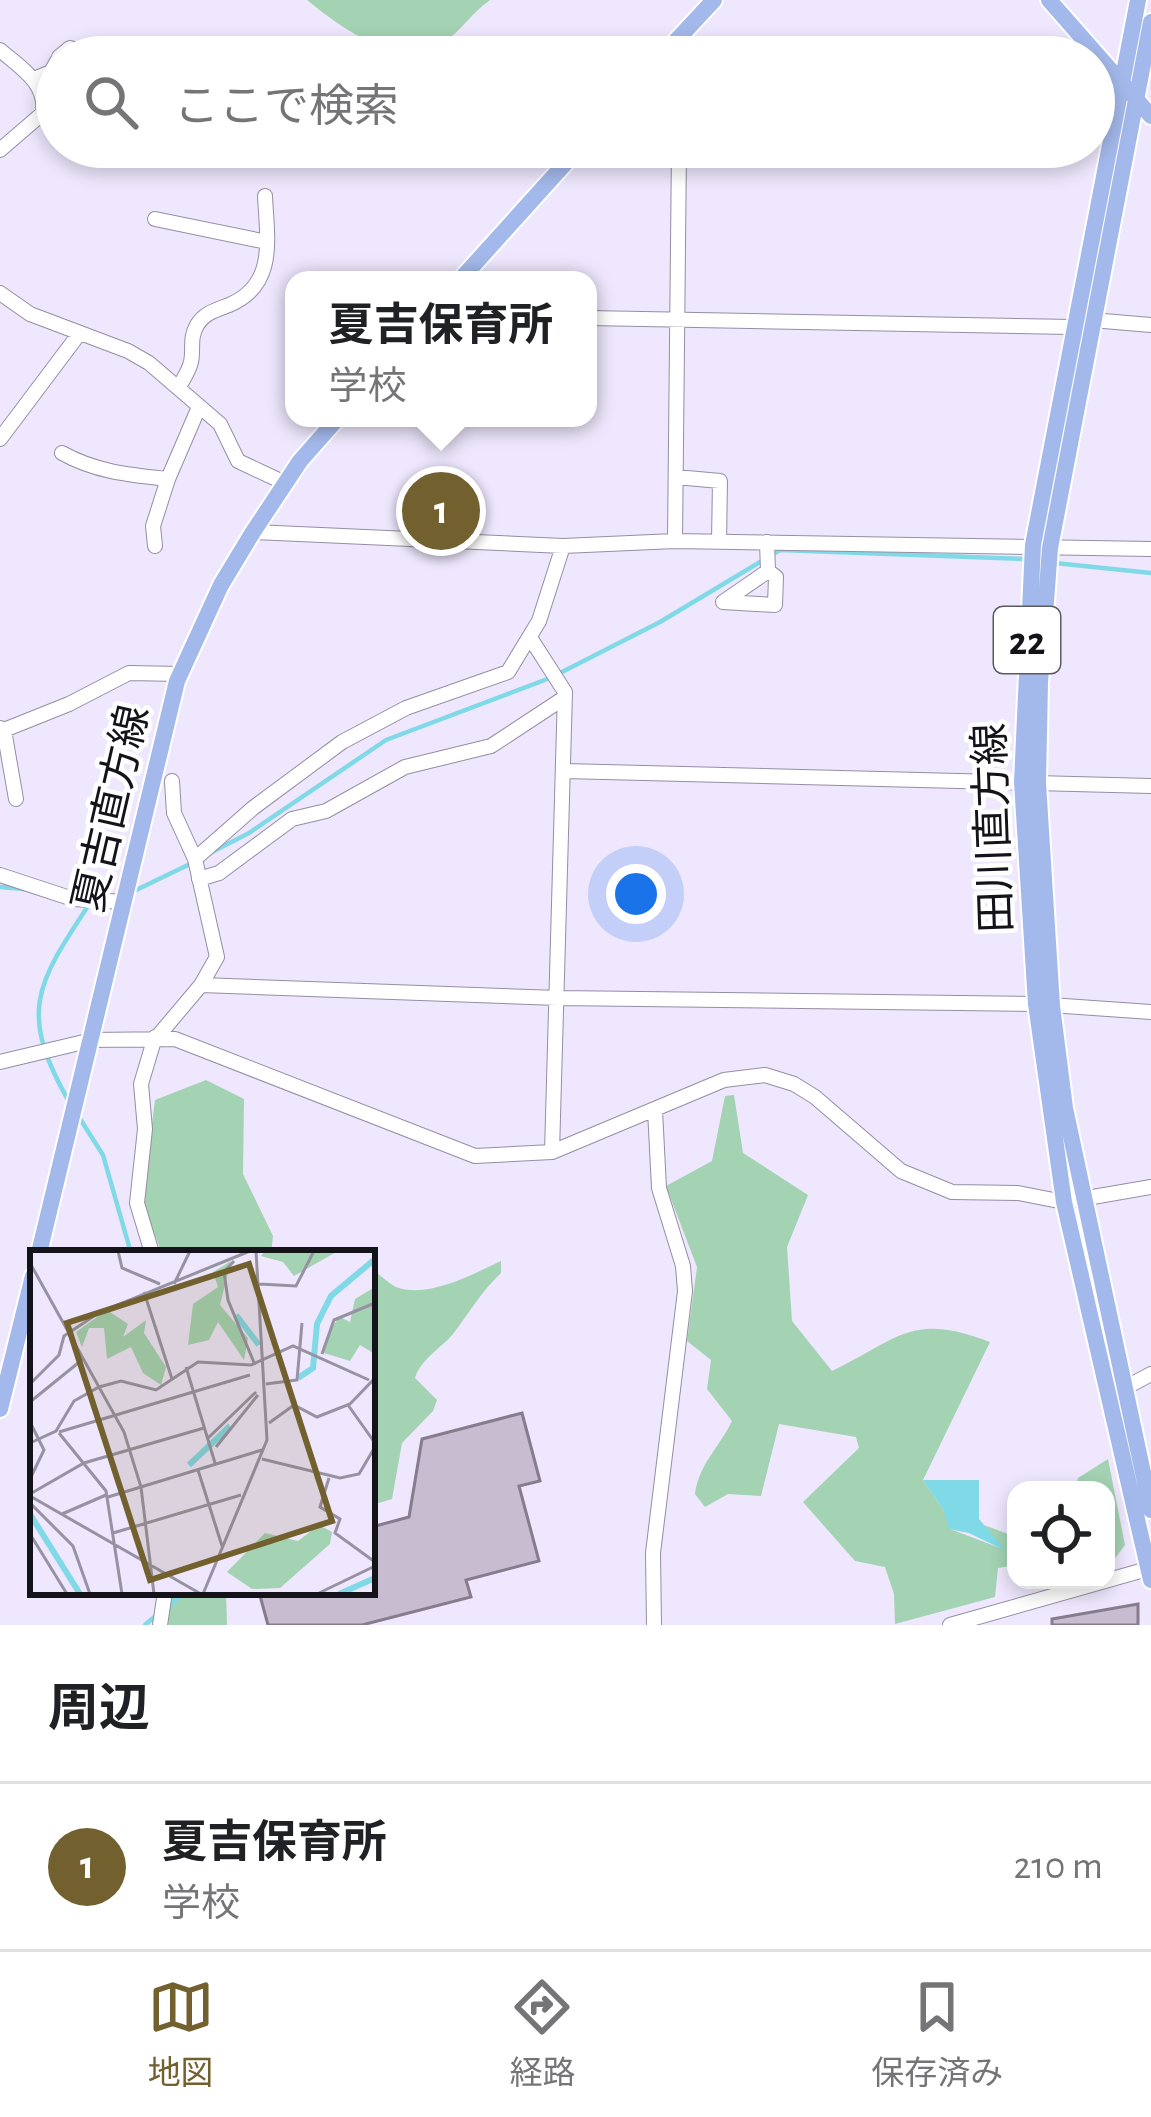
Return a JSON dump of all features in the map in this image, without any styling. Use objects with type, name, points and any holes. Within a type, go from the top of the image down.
[{"type":"main road","points":[[687,36],[714,0]]},
{"type":"main road","points":[[1049,0],[1080,36]]},
{"type":"main road","name":"田川直方線","points":[[1115,118],[1138,0]]},
{"type":"main road","name":"田川直方線","points":[[1041,547],[1151,22]]},
{"type":"main road","points":[[1115,76],[1151,116]]},
{"type":"main road","points":[[468,271],[561,168]]},
{"type":"main road","name":"田川直方線","points":[[1105,168],[1072,327],[1041,547],[1030,782],[1044,1005],[1064,1202],[1150,1572]]},
{"type":"main road","name":"夏吉直方線","points":[[40,1250],[180,674],[220,585],[285,483],[331,427]]},
{"type":"main road","name":"田川直方線","points":[[1044,1005],[1151,1510]]},
{"type":"main road","points":[[0,1409],[30,1288]]},
{"type":"street","points":[[0,50],[36,83]]},
{"type":"street","points":[[0,150],[36,119]]},
{"type":"street","points":[[675,541],[679,168]]},
{"type":"street","points":[[178,388],[192,359],[190,340],[198,323],[251,292],[268,259],[265,196]]},
{"type":"street","points":[[155,219],[267,242]]},
{"type":"street","points":[[0,293],[30,314],[128,351],[220,424],[238,460],[285,483]]},
{"type":"street","points":[[597,318],[1072,327],[1092,320],[1151,325]]},
{"type":"street","points":[[0,439],[79,334]]},
{"type":"street","points":[[155,546],[153,526],[199,406]]},
{"type":"street","points":[[62,453],[84,466],[168,479]]},
{"type":"street","points":[[676,477],[720,482],[719,542]]},
{"type":"street","points":[[253,532],[563,546],[675,541],[1151,549]]},
{"type":"street","points":[[767,542],[768,571]]},
{"type":"street","points":[[195,859],[342,742],[406,708],[508,672],[531,639],[563,546]]},
{"type":"street","points":[[531,639],[565,692],[552,1152]]},
{"type":"street","points":[[16,799],[2,729],[69,704],[129,673],[180,674]]},
{"type":"street","points":[[199,879],[220,874],[292,819],[326,811],[405,767],[491,746],[564,698]]},
{"type":"street","points":[[563,771],[1151,786]]},
{"type":"street","points":[[151,1250],[137,1204],[145,1129],[141,1084],[157,1036],[201,986],[217,957],[195,859],[174,813],[172,781]]},
{"type":"street","points":[[0,875],[73,899],[125,902]]},
{"type":"street","points":[[201,986],[558,998],[1044,1005],[1151,1012]]},
{"type":"street","points":[[0,1062],[92,1040],[175,1039],[475,1156],[552,1152],[724,1079],[765,1075],[815,1097],[901,1171],[952,1192],[1018,1193],[1064,1202],[1151,1187]]},
{"type":"street","points":[[653,1625],[653,1553],[686,1291],[659,1189],[656,1110]]},
{"type":"street","points":[[1123,1389],[1151,1374]]},
{"type":"street","points":[[950,1625],[1150,1572]]},
{"type":"street","points":[[160,1625],[165,1595]]},
{"type":"green space","points":[[307,0],[490,0],[451,36],[360,36]]},
{"type":"green space","points":[[206,1080],[244,1099],[243,1174],[273,1236],[271,1250],[161,1250],[142,1203],[155,1100]]},
{"type":"green space","points":[[734,1095],[743,1153],[808,1195],[787,1247],[792,1321],[832,1371],[891,1339],[923,1329],[963,1333],[990,1342],[923,1480],[950,1529],[1003,1549],[984,1525],[1007,1534],[1007,1566],[998,1568],[995,1597],[895,1624],[894,1594],[885,1567],[855,1561],[803,1502],[859,1448],[856,1437],[779,1424],[761,1496],[728,1494],[705,1507],[695,1494],[705,1465],[732,1421],[707,1389],[711,1360],[687,1341],[697,1267],[666,1186],[712,1161],[725,1096]]},
{"type":"green space","points":[[501,1261],[501,1273],[418,1371],[415,1378],[437,1400],[433,1411],[402,1443],[392,1499],[375,1504],[375,1271],[396,1287],[409,1290],[450,1283]]},
{"type":"green space","points":[[1108,1459],[1112,1481],[1078,1478]]},
{"type":"green space","points":[[1115,1494],[1125,1545],[1115,1557]]},
{"type":"green space","points":[[170,1595],[226,1595],[227,1625],[165,1625]]},
{"type":"water","points":[[923,1480],[979,1480],[979,1519],[1006,1551],[949,1529],[943,1509]]},
{"type":"building","points":[[522,1413],[540,1481],[519,1486],[539,1561],[466,1580],[471,1597],[362,1625],[268,1625],[260,1595],[375,1595],[375,1526],[409,1517],[422,1439]]},
{"type":"building","points":[[1138,1604],[1138,1625],[1052,1625],[1052,1619]]},
{"type":"waterway","points":[[560,673],[660,622],[780,550],[1026,559]]},
{"type":"waterway","points":[[1055,563],[1151,573]]},
{"type":"waterway","points":[[210,853],[249,833],[386,740],[550,678]]},
{"type":"waterway","points":[[130,893],[190,864]]},
{"type":"waterway","points":[[0,887],[24,889]]},
{"type":"waterway","points":[[71,1105],[44,1046],[40,1000],[57,956],[90,903]]},
{"type":"waterway","points":[[77,1114],[103,1155],[130,1250]]},
{"type":"waterway","points":[[169,1607],[181,1595]]},
{"type":"waterway","points":[[145,1625],[159,1613]]},
{"type":"place","name":"夏吉保育所","points":[[441,511]]}]
